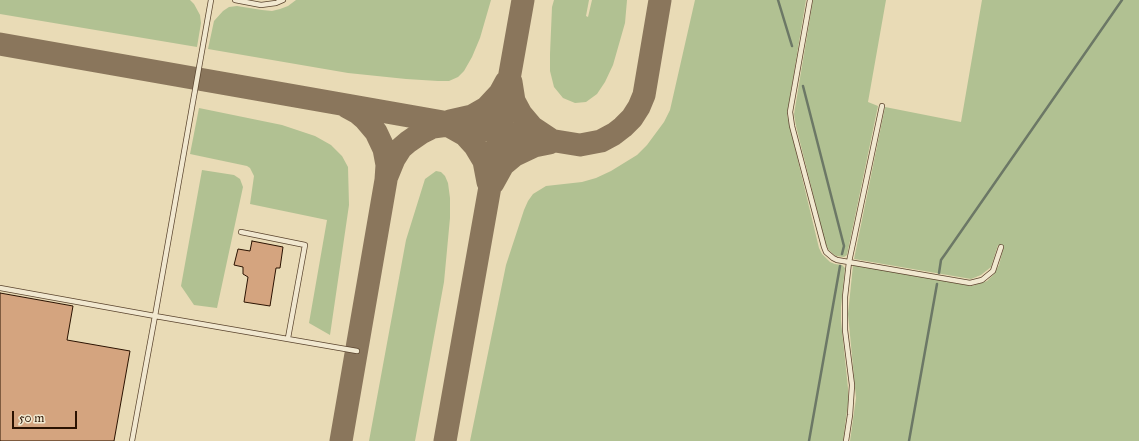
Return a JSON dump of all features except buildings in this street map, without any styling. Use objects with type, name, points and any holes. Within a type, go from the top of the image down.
[{"type":"lane","points":[[132,441],[156,316],[211,0]]},
{"type":"lane","points":[[235,0],[261,5],[276,3],[283,0]]},
{"type":"lane","points":[[810,0],[791,104],[791,118],[826,252],[833,258],[849,262],[970,283],[982,280],[993,271],[1001,247]]},
{"type":"lane","points":[[846,441],[852,396],[851,372],[847,350],[844,315],[849,262],[882,106]]},
{"type":"lane","points":[[241,232],[305,245],[288,338]]},
{"type":"lane","points":[[0,288],[357,351]]},
{"type":"green space","points":[[0,0],[190,0],[200,15],[201,23],[197,47],[0,14]]},
{"type":"green space","points":[[296,0],[491,0],[480,38],[472,57],[464,71],[458,77],[449,81],[406,79],[348,73],[208,49],[214,21],[229,7],[237,6],[272,11],[288,6]]},
{"type":"green space","points":[[554,0],[589,0],[586,16],[588,17],[592,0],[627,0],[625,23],[613,65],[605,82],[597,94],[586,102],[575,103],[563,98],[554,87],[550,71],[550,54],[552,7]]},
{"type":"green space","points":[[695,0],[806,0],[787,115],[819,248],[822,254],[830,262],[842,265],[845,268],[841,321],[848,388],[848,403],[843,441],[470,441],[506,265],[528,201],[533,194],[546,186],[582,182],[596,178],[611,171],[637,155],[647,145],[664,122],[670,110]]},
{"type":"green space","points":[[813,0],[886,0],[868,102],[878,106],[847,255],[844,257],[833,254],[828,249],[825,242],[794,114]]},
{"type":"green space","points":[[982,0],[1139,0],[1139,441],[850,441],[856,398],[848,314],[853,265],[972,286],[987,281],[994,274],[999,265],[1004,246],[998,245],[991,267],[981,275],[971,279],[854,259],[885,107],[961,122]]},
{"type":"green space","points":[[199,108],[282,125],[315,136],[331,145],[342,156],[348,167],[349,205],[330,335],[309,323],[327,220],[250,204],[254,176],[250,168],[247,166],[190,154]]},
{"type":"green space","points":[[202,170],[234,175],[240,179],[243,187],[217,308],[194,305],[181,286]]},
{"type":"green space","points":[[436,171],[441,172],[445,176],[448,183],[450,218],[444,282],[415,441],[369,441],[406,240],[425,179]]},
{"type":"waterway","points":[[778,0],[792,46]]},
{"type":"waterway","points":[[939,273],[941,260],[1122,0]]},
{"type":"waterway","points":[[803,86],[844,246],[842,254]]},
{"type":"waterway","points":[[809,441],[840,266]]},
{"type":"waterway","points":[[909,441],[937,284]]},
{"type":"taxiway","points":[[445,441],[523,0]]},
{"type":"taxiway","points":[[0,44],[580,145],[601,141],[614,134],[632,118],[639,107],[644,95],[660,0]]},
{"type":"taxiway","points":[[450,121],[472,116],[486,108],[500,93],[506,82]]},
{"type":"taxiway","points":[[511,82],[514,101],[521,114],[532,127],[550,139]]},
{"type":"taxiway","points":[[341,441],[386,180],[387,165],[384,149],[376,132],[365,119],[347,107]]},
{"type":"taxiway","points":[[387,176],[394,159],[401,148],[408,142],[433,127],[448,125]]},
{"type":"taxiway","points":[[449,126],[465,135],[475,146],[484,161],[488,182]]},
{"type":"taxiway","points":[[493,183],[503,165],[515,155],[534,146],[549,143]]}]
